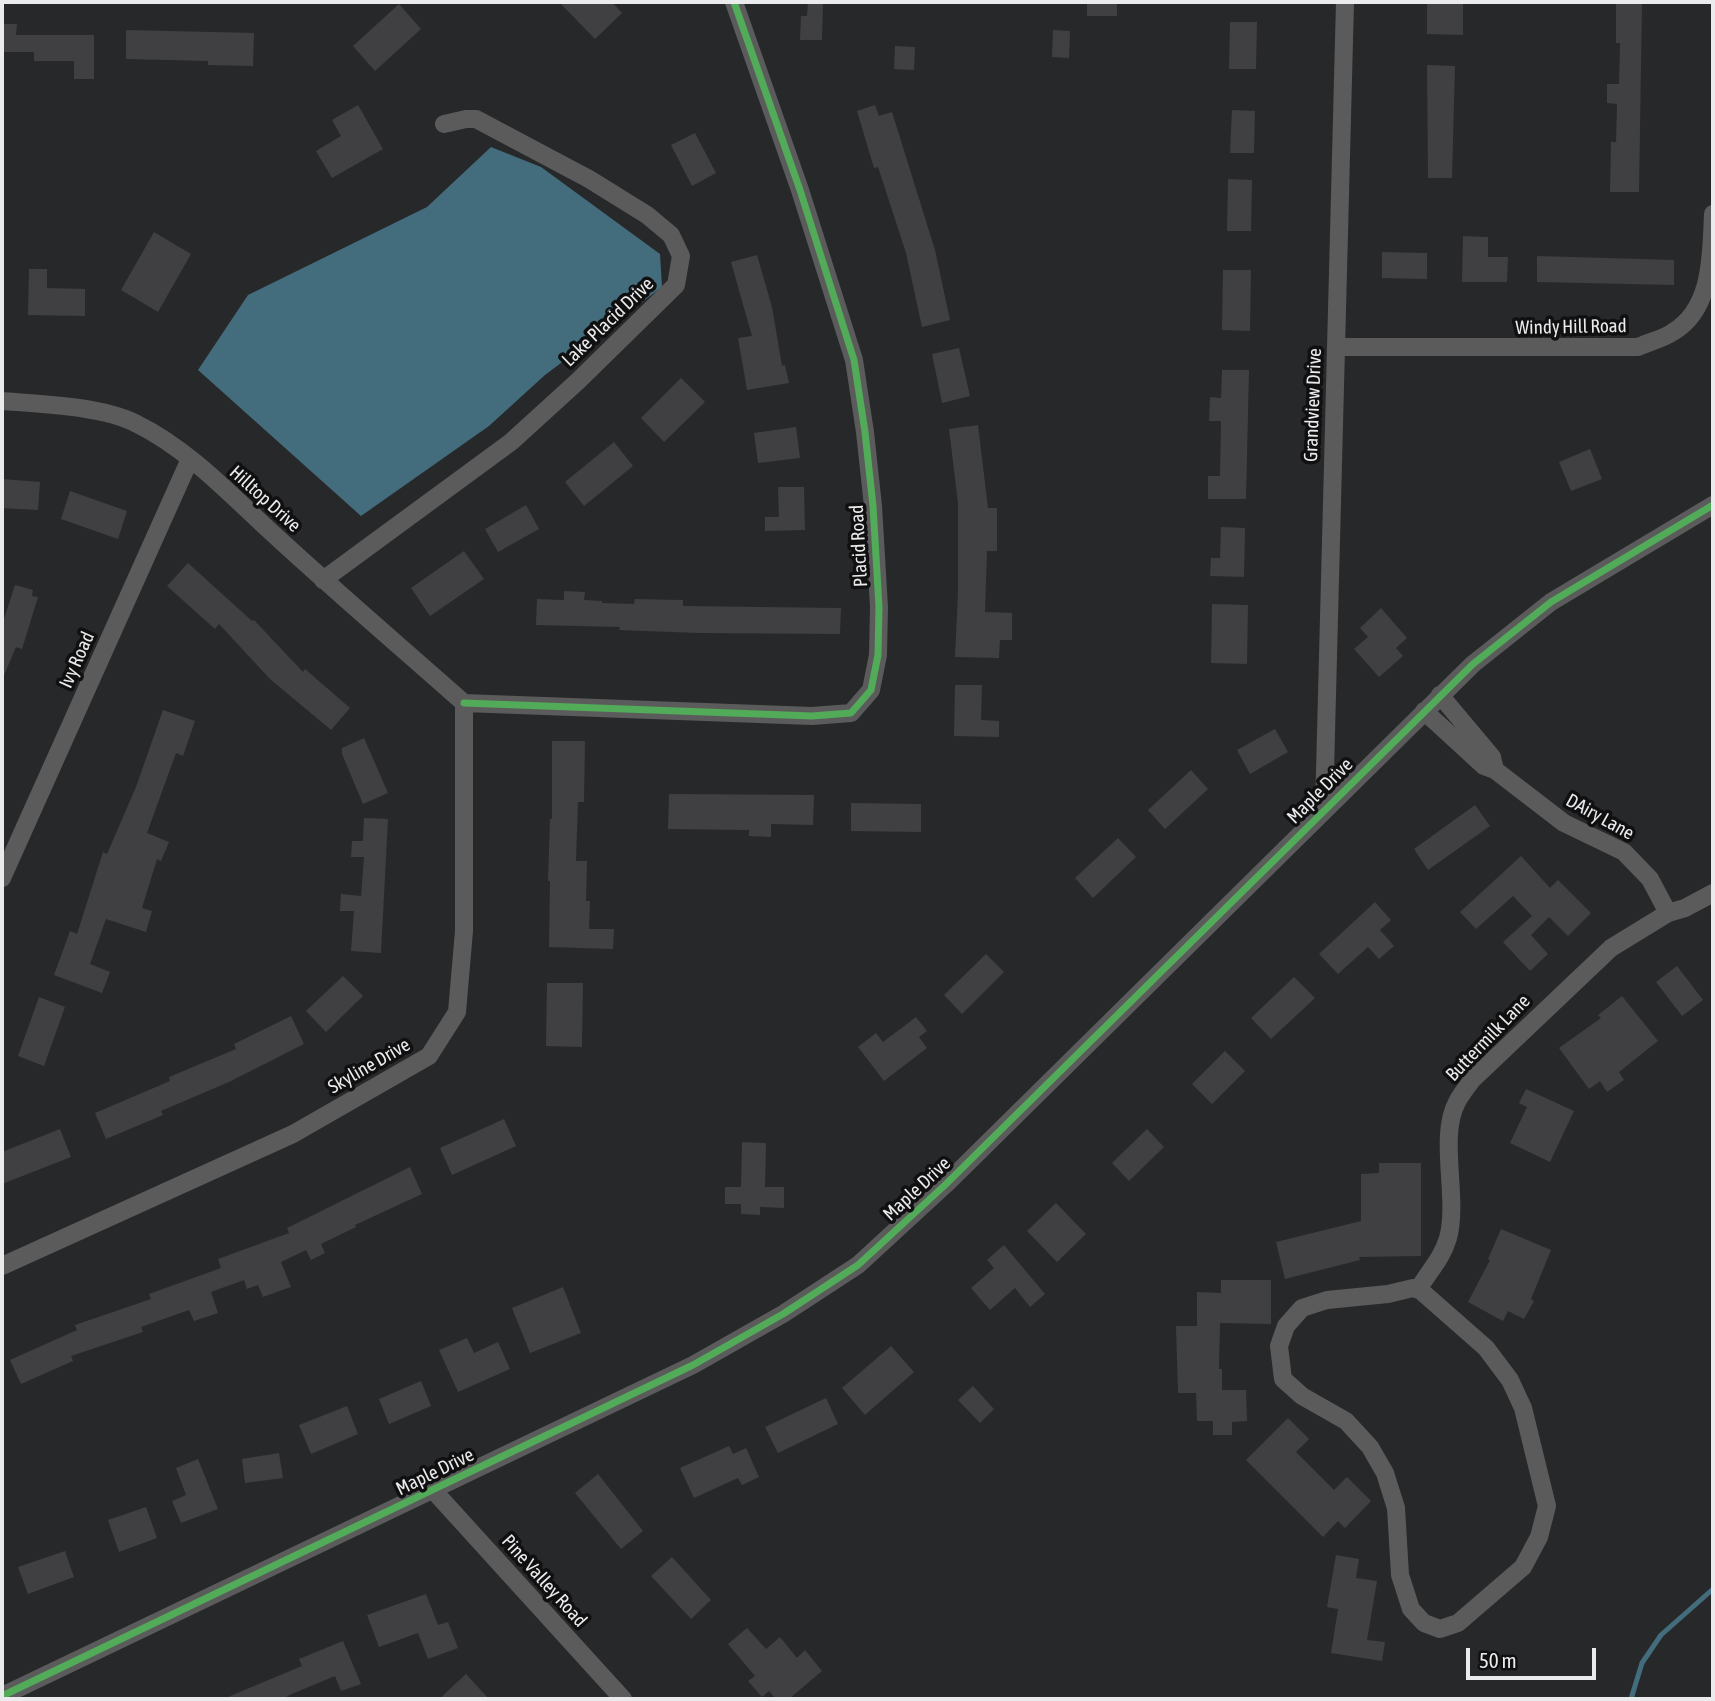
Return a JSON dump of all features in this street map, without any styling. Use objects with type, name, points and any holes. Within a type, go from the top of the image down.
[{"type":"street","name":"Placid Road","points":[[464,703],[812,716],[851,713],[871,690],[878,655],[875,544],[865,432],[854,360],[800,190],[734,2]]},
{"type":"street","name":"Grandview Drive","points":[[1324,810],[1345,2]]},
{"type":"street","name":"Lake Placid Drive","points":[[323,580],[511,442],[676,285],[681,256],[671,235],[647,215],[589,179],[477,119],[444,124]]},
{"type":"street","name":"Windy Hill Road","points":[[1336,347],[1638,347],[1674,332],[1696,310],[1711,270],[1713,214]]},
{"type":"street","name":"Hilltop Drive","points":[[2,401],[82,409],[135,422],[164,439],[190,459],[464,703]]},
{"type":"street","name":"Ivy Road","points":[[2,878],[190,459]]},
{"type":"street","name":"Maple Drive","points":[[2,1696],[693,1365],[783,1314],[858,1265],[945,1185],[1473,664],[1550,602],[1713,505]]},
{"type":"street","points":[[1440,695],[1492,757],[1495,771]]},
{"type":"street","name":"Skyline Drive","points":[[2,1266],[293,1134],[429,1056],[457,1012],[464,931],[464,703]]},
{"type":"street","points":[[1424,711],[1484,766],[1495,771]]},
{"type":"street","name":"DAiry Lane","points":[[1495,771],[1564,823],[1624,852],[1650,879],[1668,913]]},
{"type":"street","name":"Buttermilk Lane","points":[[1418,1290],[1441,1258],[1449,1236],[1452,1207],[1450,1132],[1455,1104],[1472,1080],[1611,948],[1668,913],[1685,908],[1713,893]]},
{"type":"street","points":[[1413,1288],[1418,1290],[1486,1348],[1510,1380],[1523,1408],[1546,1506],[1539,1536],[1523,1567],[1458,1623],[1440,1629],[1424,1623],[1411,1609],[1400,1575],[1396,1508],[1385,1473],[1370,1447],[1346,1421],[1302,1396],[1283,1379],[1279,1346],[1286,1326],[1302,1308],[1326,1300],[1388,1294],[1413,1288]]},
{"type":"street","name":"Pine Valley Road","points":[[433,1490],[623,1699]]},
{"type":"water","points":[[491,147],[541,167],[660,254],[662,287],[545,375],[489,426],[361,516],[198,370],[248,295],[427,207]]},
{"type":"building","points":[[559,2],[612,2],[622,13],[595,39]]},
{"type":"building","points":[[808,2],[823,2],[822,40],[800,40],[801,16],[807,16]]},
{"type":"building","points":[[1087,2],[1117,2],[1117,16],[1087,16]]},
{"type":"building","points":[[1427,2],[1463,2],[1463,35],[1427,34]]},
{"type":"building","points":[[1616,2],[1642,2],[1639,192],[1610,192],[1611,142],[1616,142],[1617,104],[1607,103],[1607,84],[1619,84],[1620,43],[1616,43]]},
{"type":"building","points":[[399,4],[421,29],[375,71],[353,46]]},
{"type":"building","points":[[1230,22],[1257,22],[1256,69],[1229,69]]},
{"type":"building","points":[[2,24],[17,24],[16,35],[94,35],[94,79],[74,79],[74,61],[34,61],[34,52],[2,52]]},
{"type":"building","points":[[126,30],[254,33],[253,66],[208,65],[208,61],[126,59]]},
{"type":"building","points":[[1053,30],[1070,31],[1069,58],[1052,57]]},
{"type":"building","points":[[895,46],[915,47],[914,70],[894,69]]},
{"type":"building","points":[[1427,65],[1455,66],[1452,178],[1428,178]]},
{"type":"building","points":[[358,105],[383,149],[332,178],[316,151],[341,136],[332,120]]},
{"type":"building","points":[[875,105],[879,116],[892,112],[935,250],[950,320],[922,327],[906,253],[878,167],[874,168],[857,111]]},
{"type":"building","points":[[1232,110],[1255,111],[1254,153],[1230,153]]},
{"type":"building","points":[[695,133],[716,173],[692,186],[671,145]]},
{"type":"building","points":[[1228,179],[1252,180],[1251,231],[1227,231]]},
{"type":"building","points":[[154,232],[191,254],[158,312],[121,290]]},
{"type":"building","points":[[1463,236],[1488,237],[1488,257],[1508,257],[1507,282],[1462,282]]},
{"type":"building","points":[[1382,252],[1427,253],[1427,279],[1382,278]]},
{"type":"building","points":[[757,255],[772,307],[782,366],[785,365],[789,383],[747,390],[738,338],[752,336],[731,262]]},
{"type":"building","points":[[1537,256],[1674,260],[1674,285],[1537,282]]},
{"type":"building","points":[[29,269],[47,269],[47,288],[85,289],[85,316],[28,315]]},
{"type":"building","points":[[1223,270],[1251,270],[1250,331],[1222,330]]},
{"type":"building","points":[[959,348],[970,396],[942,403],[932,354]]},
{"type":"building","points":[[1222,370],[1249,370],[1246,499],[1208,499],[1208,476],[1220,476],[1221,421],[1209,421],[1210,397],[1221,398]]},
{"type":"building","points":[[681,378],[705,402],[664,442],[641,418]]},
{"type":"building","points":[[978,425],[988,508],[997,508],[997,551],[987,551],[985,612],[1012,613],[1012,640],[1000,640],[999,658],[955,657],[958,503],[949,429]]},
{"type":"building","points":[[796,427],[800,458],[758,463],[754,433]]},
{"type":"building","points":[[614,442],[633,466],[584,506],[565,482]]},
{"type":"building","points":[[1590,449],[1602,479],[1571,491],[1559,462]]},
{"type":"building","points":[[2,479],[40,482],[38,510],[2,508]]},
{"type":"building","points":[[778,487],[804,487],[805,530],[765,531],[765,517],[779,517]]},
{"type":"building","points":[[70,491],[127,511],[118,539],[61,519]]},
{"type":"building","points":[[526,505],[539,529],[498,552],[485,529]]},
{"type":"building","points":[[1221,527],[1245,528],[1244,577],[1210,576],[1211,558],[1220,558]]},
{"type":"building","points":[[464,551],[484,579],[430,616],[411,588]]},
{"type":"building","points":[[188,563],[254,620],[303,672],[305,669],[350,708],[331,730],[270,679],[219,624],[215,629],[167,586]]},
{"type":"building","points":[[15,585],[33,590],[32,596],[38,597],[22,649],[16,647],[2,680],[2,625]]},
{"type":"building","points":[[564,591],[585,592],[584,600],[602,603],[634,604],[635,599],[683,600],[683,606],[841,608],[840,634],[698,633],[619,630],[620,627],[536,625],[537,599],[564,600]]},
{"type":"building","points":[[1212,604],[1248,605],[1247,664],[1211,663]]},
{"type":"building","points":[[1381,608],[1407,638],[1396,648],[1403,656],[1379,677],[1354,649],[1368,637],[1360,628]]},
{"type":"building","points":[[955,685],[982,685],[981,720],[999,721],[999,737],[954,736]]},
{"type":"building","points":[[163,710],[195,721],[183,756],[176,753],[147,833],[169,842],[161,861],[157,859],[142,908],[152,911],[146,932],[106,919],[90,964],[110,972],[102,993],[54,975],[70,931],[77,934],[103,852],[107,854],[136,787]]},
{"type":"building","points":[[1275,729],[1288,752],[1250,774],[1237,750]]},
{"type":"building","points":[[364,738],[388,793],[363,804],[342,754],[342,748]]},
{"type":"building","points":[[552,741],[585,741],[584,802],[578,802],[576,861],[587,861],[586,901],[590,901],[589,929],[614,929],[613,949],[549,947]]},
{"type":"building","points":[[1191,770],[1208,789],[1165,829],[1148,810]]},
{"type":"building","points":[[669,794],[814,795],[813,825],[771,824],[771,837],[749,836],[749,830],[668,829]]},
{"type":"building","points":[[851,803],[921,804],[921,832],[851,831]]},
{"type":"building","points":[[1475,805],[1490,826],[1428,870],[1414,849]]},
{"type":"building","points":[[364,818],[388,819],[381,953],[351,951],[354,911],[340,911],[341,894],[361,896],[364,857],[351,857],[352,841],[363,841]]},
{"type":"building","points":[[1118,838],[1136,857],[1093,898],[1075,878]]},
{"type":"building","points":[[1521,856],[1550,888],[1558,880],[1591,913],[1568,936],[1549,917],[1531,935],[1548,954],[1530,971],[1503,942],[1532,916],[1513,896],[1476,929],[1460,912]]},
{"type":"building","points":[[1375,902],[1391,920],[1380,930],[1394,946],[1379,959],[1368,947],[1338,974],[1319,954]]},
{"type":"building","points":[[986,954],[1004,972],[962,1014],[944,995]]},
{"type":"building","points":[[1677,966],[1703,1000],[1682,1016],[1656,982]]},
{"type":"building","points":[[343,976],[363,996],[326,1032],[306,1011]]},
{"type":"building","points":[[1294,977],[1315,998],[1271,1039],[1251,1018]]},
{"type":"building","points":[[547,983],[583,983],[582,1047],[546,1046]]},
{"type":"building","points":[[1622,996],[1658,1041],[1619,1072],[1624,1080],[1607,1092],[1600,1081],[1589,1089],[1559,1048],[1601,1018],[1598,1015]]},
{"type":"building","points":[[39,997],[65,1007],[44,1066],[18,1056]]},
{"type":"building","points":[[291,1016],[304,1044],[229,1082],[161,1111],[163,1115],[106,1139],[95,1113],[170,1081],[169,1077],[236,1049],[234,1044]]},
{"type":"building","points":[[916,1017],[927,1031],[919,1037],[927,1048],[884,1081],[858,1047],[876,1033],[883,1042]]},
{"type":"building","points":[[1225,1051],[1245,1071],[1212,1104],[1192,1084]]},
{"type":"building","points":[[1526,1089],[1574,1111],[1550,1162],[1510,1143],[1527,1107],[1519,1103]]},
{"type":"building","points":[[504,1119],[516,1146],[452,1175],[440,1148]]},
{"type":"building","points":[[60,1129],[71,1157],[2,1184],[2,1152]]},
{"type":"building","points":[[1147,1129],[1164,1147],[1129,1181],[1112,1163]]},
{"type":"building","points":[[742,1142],[766,1143],[765,1187],[784,1187],[784,1208],[760,1207],[760,1215],[741,1214],[741,1204],[725,1204],[725,1187],[741,1187]]},
{"type":"building","points":[[1379,1163],[1421,1163],[1421,1256],[1359,1257],[1360,1260],[1285,1279],[1276,1242],[1361,1221],[1361,1174],[1379,1173]]},
{"type":"building","points":[[410,1167],[422,1194],[321,1244],[325,1253],[311,1260],[306,1250],[281,1262],[291,1287],[263,1297],[258,1285],[247,1289],[244,1280],[211,1292],[218,1313],[194,1321],[189,1310],[141,1327],[143,1332],[71,1356],[73,1361],[21,1384],[10,1360],[77,1330],[75,1325],[151,1299],[149,1294],[221,1268],[218,1259],[289,1233],[287,1228]]},
{"type":"building","points":[[1056,1203],[1086,1234],[1057,1262],[1027,1231]]},
{"type":"building","points":[[1501,1229],[1551,1250],[1531,1299],[1534,1301],[1524,1319],[1508,1311],[1503,1321],[1468,1302],[1490,1260],[1488,1259]]},
{"type":"building","points":[[1004,1245],[1045,1294],[1030,1307],[1015,1288],[990,1310],[971,1288],[994,1268],[987,1260]]},
{"type":"building","points":[[1221,1280],[1271,1280],[1271,1324],[1220,1323],[1219,1369],[1222,1369],[1222,1390],[1246,1390],[1247,1421],[1232,1422],[1232,1435],[1213,1435],[1213,1421],[1197,1421],[1196,1393],[1178,1393],[1176,1326],[1197,1326],[1197,1292],[1221,1293]]},
{"type":"building","points":[[563,1287],[581,1333],[530,1353],[512,1308]]},
{"type":"building","points":[[467,1338],[474,1353],[498,1342],[510,1369],[458,1392],[439,1350]]},
{"type":"building","points":[[891,1346],[914,1372],[865,1415],[842,1388]]},
{"type":"building","points":[[421,1381],[431,1406],[389,1424],[379,1399]]},
{"type":"building","points":[[973,1386],[994,1409],[980,1423],[958,1400]]},
{"type":"building","points":[[826,1398],[838,1424],[778,1453],[765,1427]]},
{"type":"building","points":[[347,1406],[358,1434],[311,1454],[299,1425]]},
{"type":"building","points":[[1288,1418],[1309,1439],[1296,1452],[1334,1490],[1347,1477],[1371,1501],[1345,1528],[1338,1521],[1323,1537],[1246,1460]]},
{"type":"building","points":[[729,1446],[733,1454],[746,1448],[759,1477],[742,1485],[738,1478],[694,1498],[680,1468]]},
{"type":"building","points":[[279,1453],[283,1478],[245,1483],[242,1459]]},
{"type":"building","points":[[198,1459],[218,1509],[181,1523],[172,1501],[186,1495],[176,1468]]},
{"type":"building","points":[[598,1474],[643,1531],[621,1549],[575,1493]]},
{"type":"building","points":[[146,1507],[157,1538],[119,1552],[108,1520]]},
{"type":"building","points":[[65,1551],[74,1577],[28,1594],[18,1567]]},
{"type":"building","points":[[1336,1555],[1359,1559],[1356,1578],[1377,1581],[1367,1640],[1385,1642],[1382,1661],[1331,1653],[1338,1609],[1327,1607]]},
{"type":"building","points":[[672,1557],[711,1600],[691,1619],[651,1576]]},
{"type":"building","points":[[426,1594],[438,1625],[448,1622],[458,1648],[428,1659],[418,1633],[379,1647],[367,1615]]},
{"type":"building","points":[[747,1628],[766,1649],[780,1637],[797,1658],[805,1650],[822,1671],[789,1699],[776,1699],[769,1691],[762,1697],[748,1681],[755,1676],[728,1644]]},
{"type":"building","points":[[343,1641],[361,1684],[341,1691],[335,1676],[287,1696],[289,1699],[223,1699],[302,1666],[299,1659]]},
{"type":"building","points":[[466,1674],[489,1699],[439,1699]]},
{"type":"waterway","points":[[1631,1699],[1642,1663],[1661,1635],[1713,1589]]},
{"type":"cycle path","points":[[464,703],[812,716],[851,713],[871,690],[878,655],[879,607],[873,506],[854,360],[800,190],[734,2]]},
{"type":"cycle path","points":[[2,1696],[693,1365],[783,1314],[858,1265],[945,1185],[1473,664],[1551,602],[1713,505]]}]
